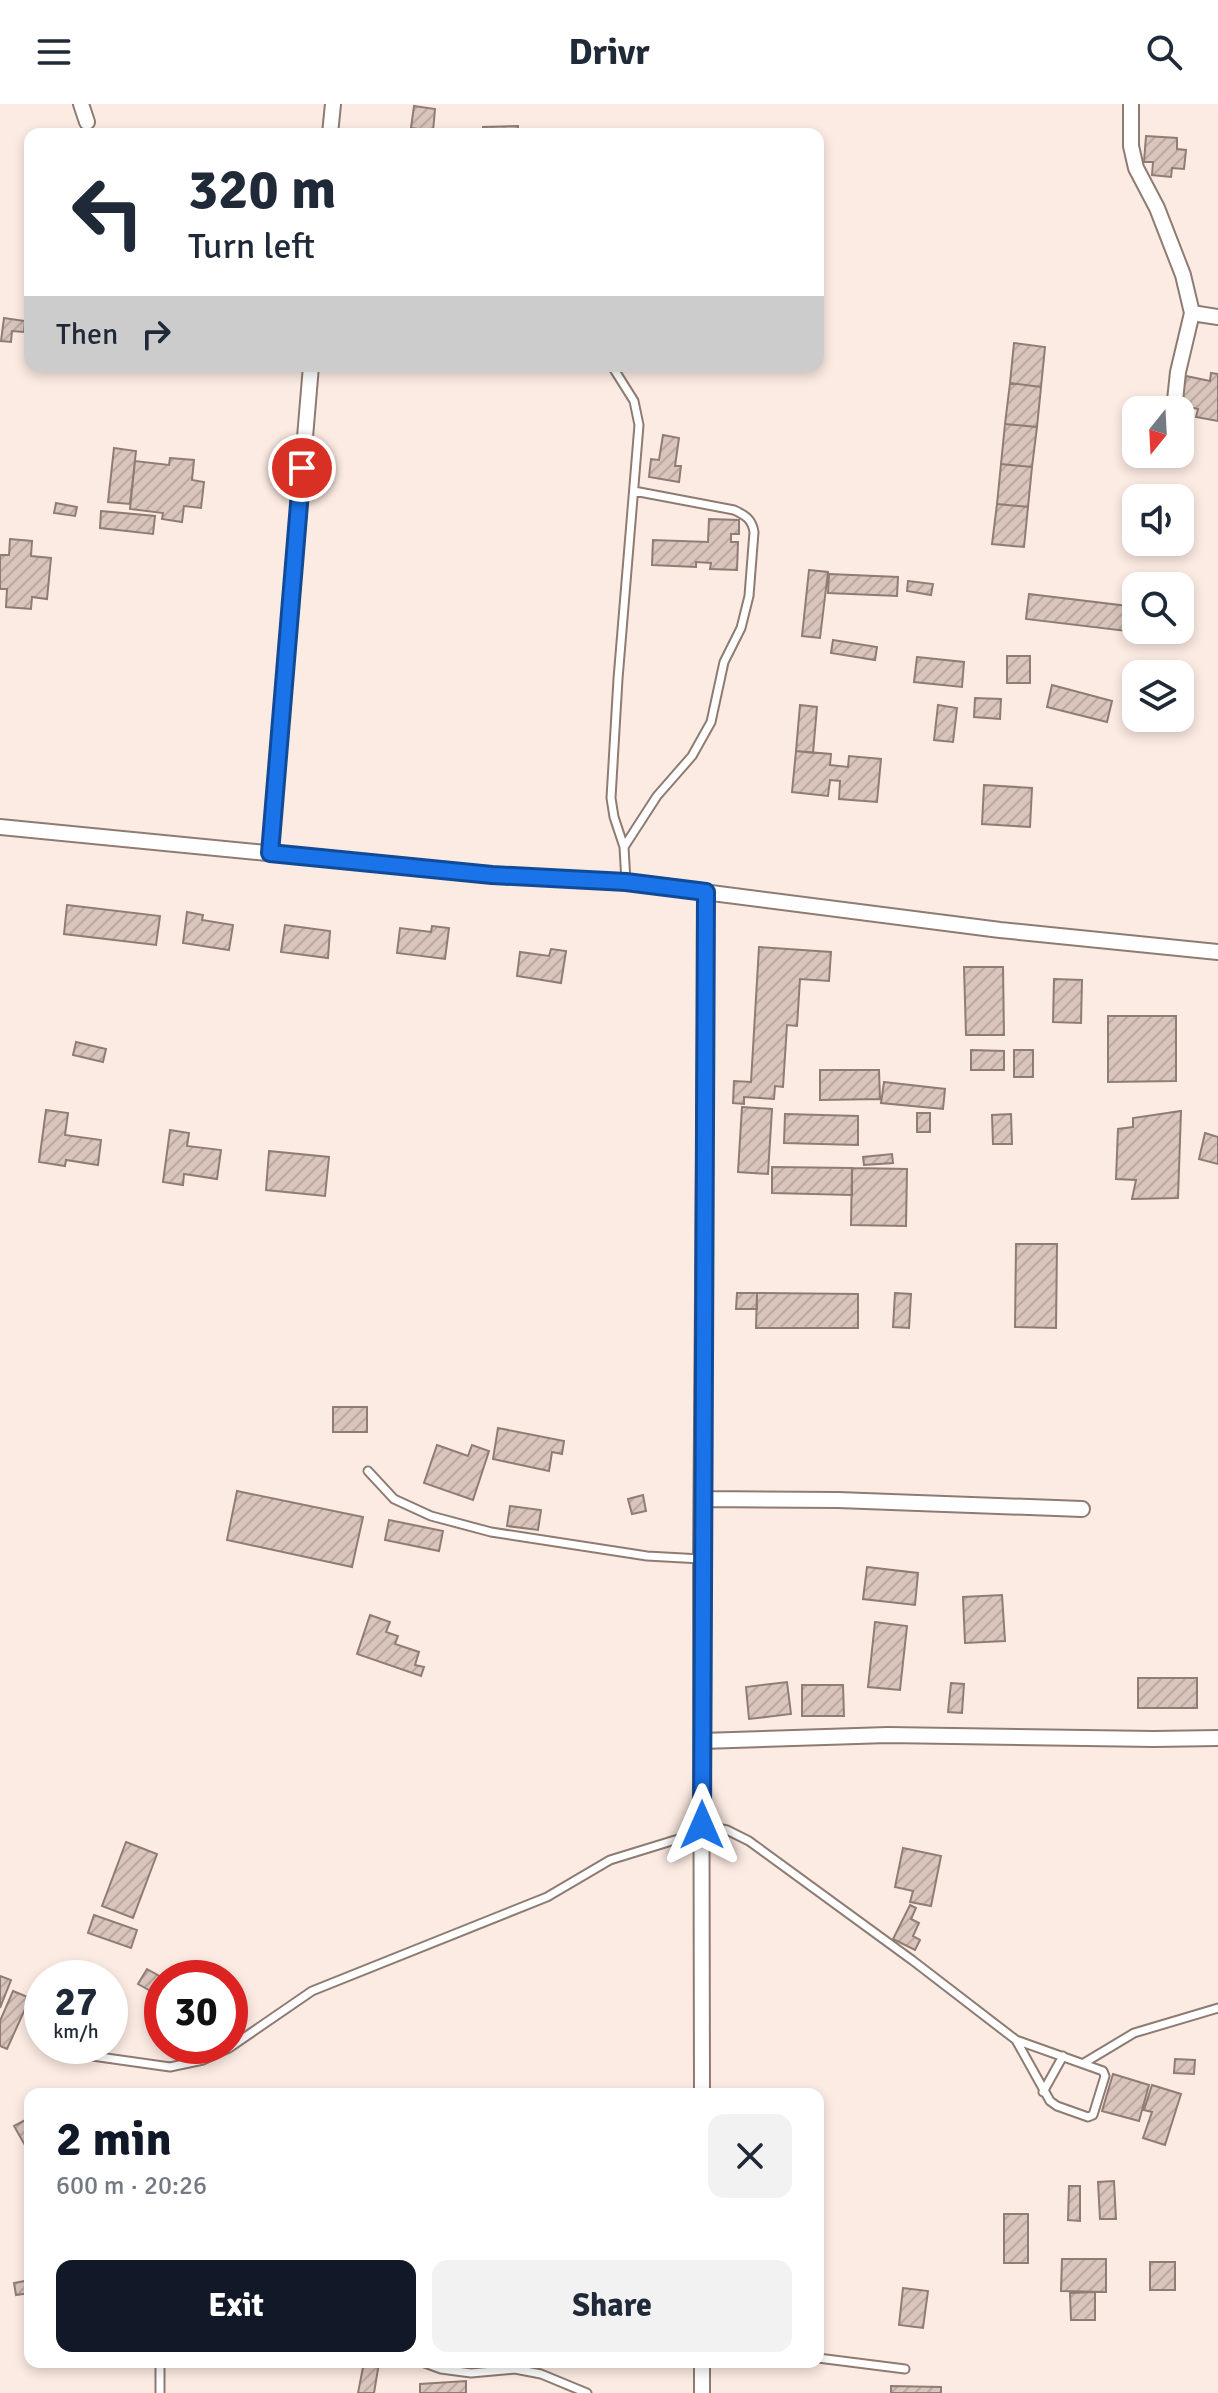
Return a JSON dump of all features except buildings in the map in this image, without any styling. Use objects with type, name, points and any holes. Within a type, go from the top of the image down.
[{"type":"street","points":[[81,104],[88,126]]},
{"type":"street","points":[[331,128],[333,104]]},
{"type":"street","points":[[1131,104],[1131,146],[1136,168],[1157,208],[1183,275],[1192,313],[1175,396]]},
{"type":"street","points":[[1192,313],[1218,317]]},
{"type":"street","points":[[270,853],[310,372]]},
{"type":"street","points":[[0,827],[492,875],[626,882],[1000,930],[1218,952]]},
{"type":"street","points":[[702,2088],[701,1559],[706,892]]},
{"type":"street","points":[[703,1499],[838,1500],[1082,1509]]},
{"type":"street","points":[[702,1741],[888,1735],[1218,1738]]},
{"type":"street","points":[[702,2368],[702,2393]]},
{"type":"lane","points":[[616,372],[634,401],[639,425],[611,798],[624,847],[626,882]]},
{"type":"lane","points":[[624,847],[657,796],[692,756],[711,722],[724,662],[741,628],[749,596],[754,532],[753,524],[747,517],[734,510],[634,491]]},
{"type":"lane","points":[[368,1471],[394,1499],[431,1516],[461,1524],[559,1544],[647,1556],[701,1559]]},
{"type":"lane","points":[[128,2061],[170,2067],[203,2060],[229,2048],[312,1991],[547,1897],[610,1860],[702,1829],[727,1830],[749,1841],[1016,2040],[1098,2067],[1105,2076],[1093,2115],[1088,2117],[1057,2106],[1043,2092],[1016,2040]]},
{"type":"lane","points":[[1084,2063],[1134,2033],[1218,2008]]},
{"type":"lane","points":[[1043,2092],[1063,2056]]},
{"type":"lane","points":[[824,2359],[905,2369]]},
{"type":"lane","points":[[160,2368],[160,2393]]},
{"type":"lane","points":[[438,2368],[471,2373],[515,2369],[541,2374],[587,2393]]},
{"type":"route","points":[[302,468],[270,853],[492,875],[626,882],[706,892],[702,1825]]}]
